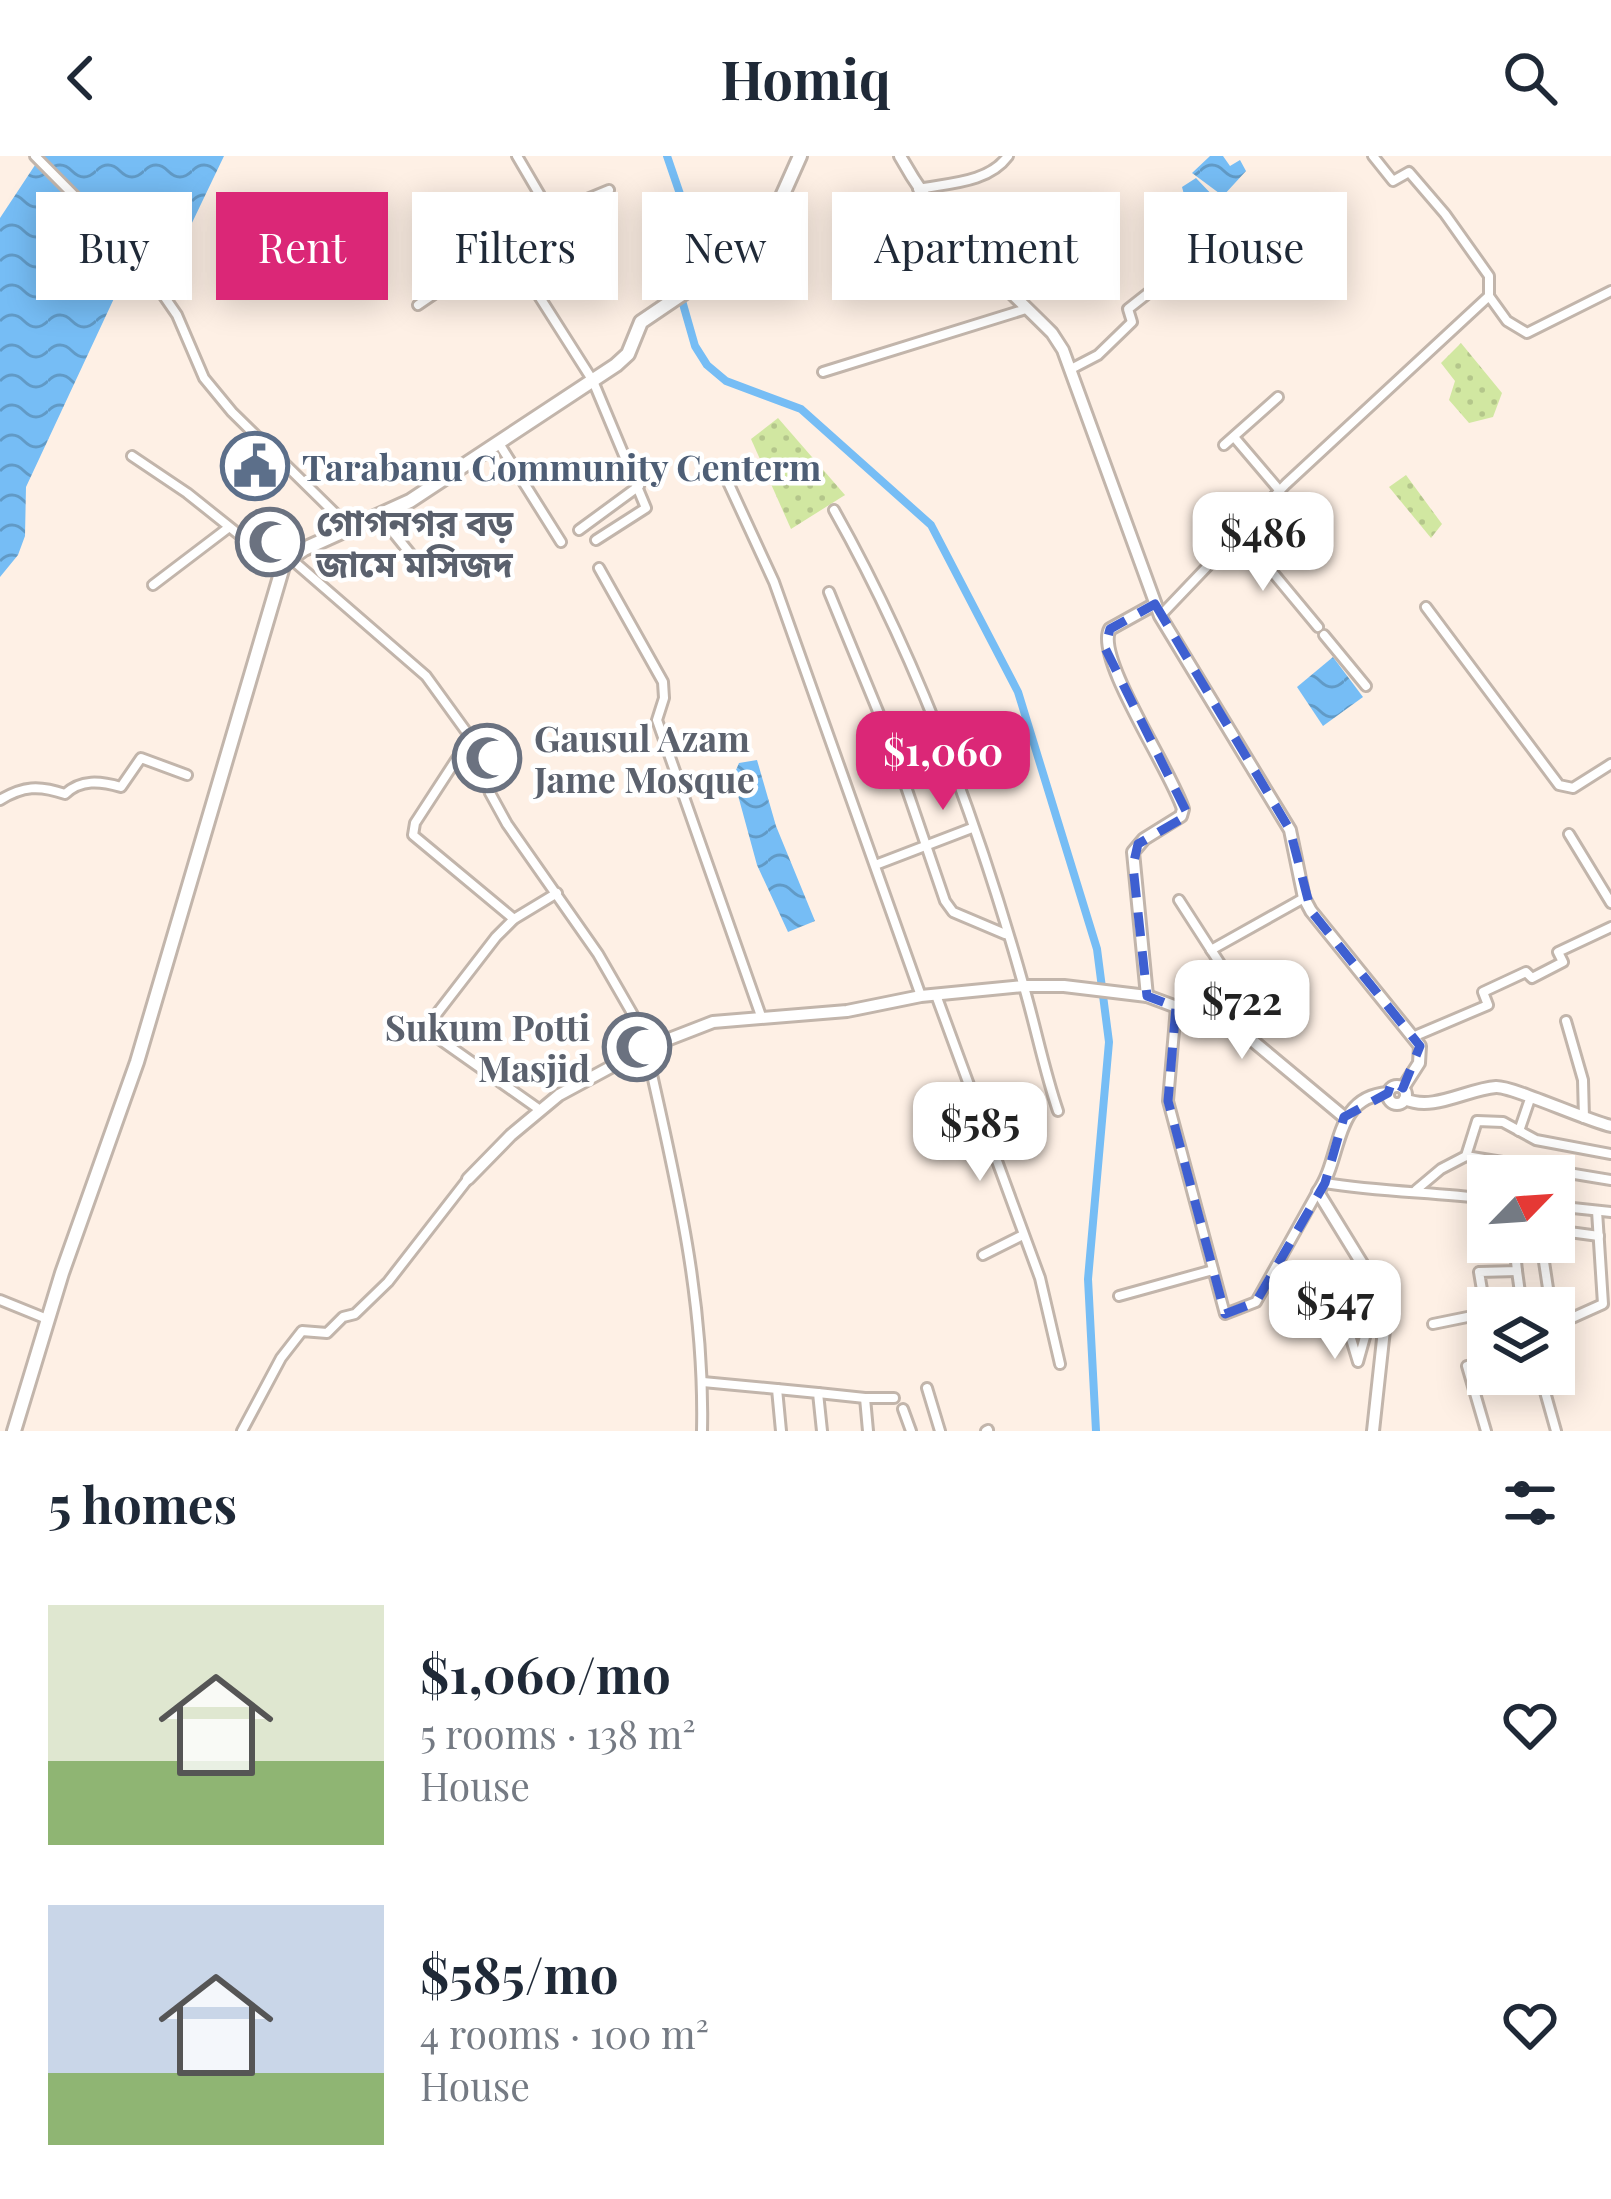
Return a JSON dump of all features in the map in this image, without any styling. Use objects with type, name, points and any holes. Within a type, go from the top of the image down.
[{"type":"main road","points":[[14,1431],[137,1062],[286,563],[410,501],[500,445],[628,354],[641,322],[755,243],[766,230],[800,156]]},
{"type":"street","points":[[34,156],[142,264],[170,303],[204,378],[263,445],[350,528]]},
{"type":"street","points":[[517,156],[538,192]]},
{"type":"street","points":[[900,156],[920,192]]},
{"type":"street","points":[[918,189],[979,178],[997,169],[1008,156]]},
{"type":"street","points":[[1373,156],[1393,182],[1409,172],[1437,204],[1489,276],[1489,296],[1507,321],[1527,333],[1611,291]]},
{"type":"street","points":[[604,192],[609,190]]},
{"type":"street","points":[[1071,369],[1098,355],[1132,322],[1128,309],[1144,296]]},
{"type":"street","points":[[1147,996],[1133,853],[1184,809],[1115,672],[1105,636],[1110,629],[1158,610],[1489,296]]},
{"type":"street","points":[[418,305],[425,300]]},
{"type":"street","points":[[542,300],[593,381],[639,486],[645,511],[596,540]]},
{"type":"street","points":[[1019,300],[1052,333],[1071,369],[1158,610],[1290,830],[1304,898],[1415,1036],[1421,1056],[1404,1093],[1394,1103],[1388,1094],[1363,1099],[1344,1117],[1321,1188],[1256,1302],[1225,1314],[1168,1101],[1176,1007]]},
{"type":"street","points":[[823,372],[1027,308]]},
{"type":"street","points":[[1224,445],[1278,398]]},
{"type":"street","points":[[1234,437],[1280,491]]},
{"type":"street","points":[[500,445],[561,542]]},
{"type":"street","points":[[132,456],[228,528],[286,563],[415,664],[470,739],[507,824],[598,955],[648,1047],[700,1314],[702,1431]]},
{"type":"street","points":[[721,466],[774,582],[878,864],[921,996]]},
{"type":"street","points":[[579,530],[639,486]]},
{"type":"street","points":[[834,510],[921,682],[1024,986],[1058,1111]]},
{"type":"street","points":[[379,514],[412,557]]},
{"type":"street","points":[[153,585],[228,528]]},
{"type":"street","points":[[1240,533],[1366,686]]},
{"type":"street","points":[[599,568],[663,682],[657,720],[761,1016]]},
{"type":"street","points":[[829,592],[945,901],[953,912],[1006,934]]},
{"type":"street","points":[[1426,607],[1559,785],[1573,788],[1611,764]]},
{"type":"street","points":[[470,739],[412,835],[514,919]]},
{"type":"street","points":[[0,800],[22,787],[65,794],[75,785],[101,781],[121,787],[141,758],[187,775]]},
{"type":"street","points":[[878,864],[972,828]]},
{"type":"street","points":[[1568,834],[1611,903]]},
{"type":"street","points":[[540,1110],[425,1029],[514,919],[556,893]]},
{"type":"street","points":[[1211,950],[1304,898]]},
{"type":"street","points":[[1179,900],[1237,990],[1216,1024]]},
{"type":"street","points":[[1415,1036],[1488,1005],[1483,992],[1526,972],[1532,978],[1563,962],[1558,952],[1611,927]]},
{"type":"street","points":[[242,1431],[281,1358],[302,1331],[327,1333],[343,1317],[355,1314],[398,1270],[468,1179],[540,1110],[648,1047],[713,1022],[886,1006],[921,996],[1024,986],[1147,996],[1241,1030],[1344,1117]]},
{"type":"street","points":[[936,995],[1040,1278],[1060,1364]]},
{"type":"street","points":[[1566,1022],[1583,1080],[1584,1120]]},
{"type":"street","points":[[1404,1093],[1414,1103],[1434,1102],[1501,1086],[1611,1126]]},
{"type":"street","points":[[1519,1131],[1531,1099]]},
{"type":"street","points":[[1466,1156],[1477,1121],[1503,1122],[1536,1140],[1611,1154]]},
{"type":"street","points":[[1415,1190],[1466,1156],[1611,1180]]},
{"type":"street","points":[[1321,1188],[1467,1196]]},
{"type":"street","points":[[1321,1188],[1377,1288],[1384,1330],[1373,1431]]},
{"type":"street","points":[[1575,1208],[1611,1213]]},
{"type":"street","points":[[1575,1315],[1603,1304],[1597,1211]]},
{"type":"street","points":[[1575,1232],[1599,1236]]},
{"type":"street","points":[[983,1255],[1023,1234]]},
{"type":"street","points":[[1516,1263],[1518,1287]]},
{"type":"street","points":[[1119,1296],[1213,1270]]},
{"type":"street","points":[[1482,1287],[1479,1272],[1516,1270]]},
{"type":"street","points":[[1370,1319],[1358,1362],[1346,1319],[1377,1288]]},
{"type":"street","points":[[0,1300],[48,1319]]},
{"type":"street","points":[[1433,1324],[1467,1317]]},
{"type":"street","points":[[704,1382],[894,1398]]},
{"type":"street","points":[[777,1388],[781,1431]]},
{"type":"street","points":[[927,1388],[940,1431]]},
{"type":"street","points":[[818,1393],[822,1431]]},
{"type":"street","points":[[1475,1395],[1486,1431]]},
{"type":"street","points":[[1546,1395],[1556,1431]]},
{"type":"street","points":[[865,1398],[868,1431]]},
{"type":"street","points":[[903,1409],[911,1431]]},
{"type":"highlighted area","points":[[1155,604],[1290,830],[1311,911],[1420,1046],[1403,1088],[1392,1081],[1388,1093],[1344,1117],[1325,1183],[1256,1302],[1225,1314],[1168,1101],[1176,1007],[1147,996],[1133,866],[1138,844],[1188,815],[1105,648],[1110,629]]},
{"type":"green space","points":[[1461,343],[1502,393],[1493,417],[1469,423],[1449,400],[1455,381],[1441,363]]},
{"type":"green space","points":[[778,418],[845,495],[791,529],[751,439]]},
{"type":"green space","points":[[1406,475],[1442,524],[1431,538],[1389,487]]},
{"type":"water","points":[[41,156],[224,156],[192,223],[192,192],[36,192],[36,300],[113,300],[26,487],[25,536],[18,555],[0,577],[0,218]]},
{"type":"water","points":[[1210,156],[1223,156],[1230,166],[1240,160],[1246,171],[1227,192],[1218,192],[1192,173]]},
{"type":"water","points":[[1196,178],[1209,192],[1183,192],[1182,187]]},
{"type":"water","points":[[1333,657],[1363,697],[1323,726],[1297,687]]},
{"type":"water","points":[[757,760],[776,826],[815,921],[788,932],[757,865],[733,777],[739,763]]},
{"type":"waterway","points":[[667,156],[693,232],[677,283],[695,346],[707,365],[726,381],[801,409],[931,525],[1018,692],[1097,949],[1109,1042],[1088,1279],[1096,1431]]},
{"type":"place","name":"Tarabanu Community Centerm","points":[[255,466]]},
{"type":"place","name":"গোগনগর বড় জামে মসিজদ","points":[[270,542]]},
{"type":"place","name":"Gausul Azam Jame Mosque","points":[[487,758]]},
{"type":"place","name":"Sukum Potti Masjid","points":[[637,1047]]}]
